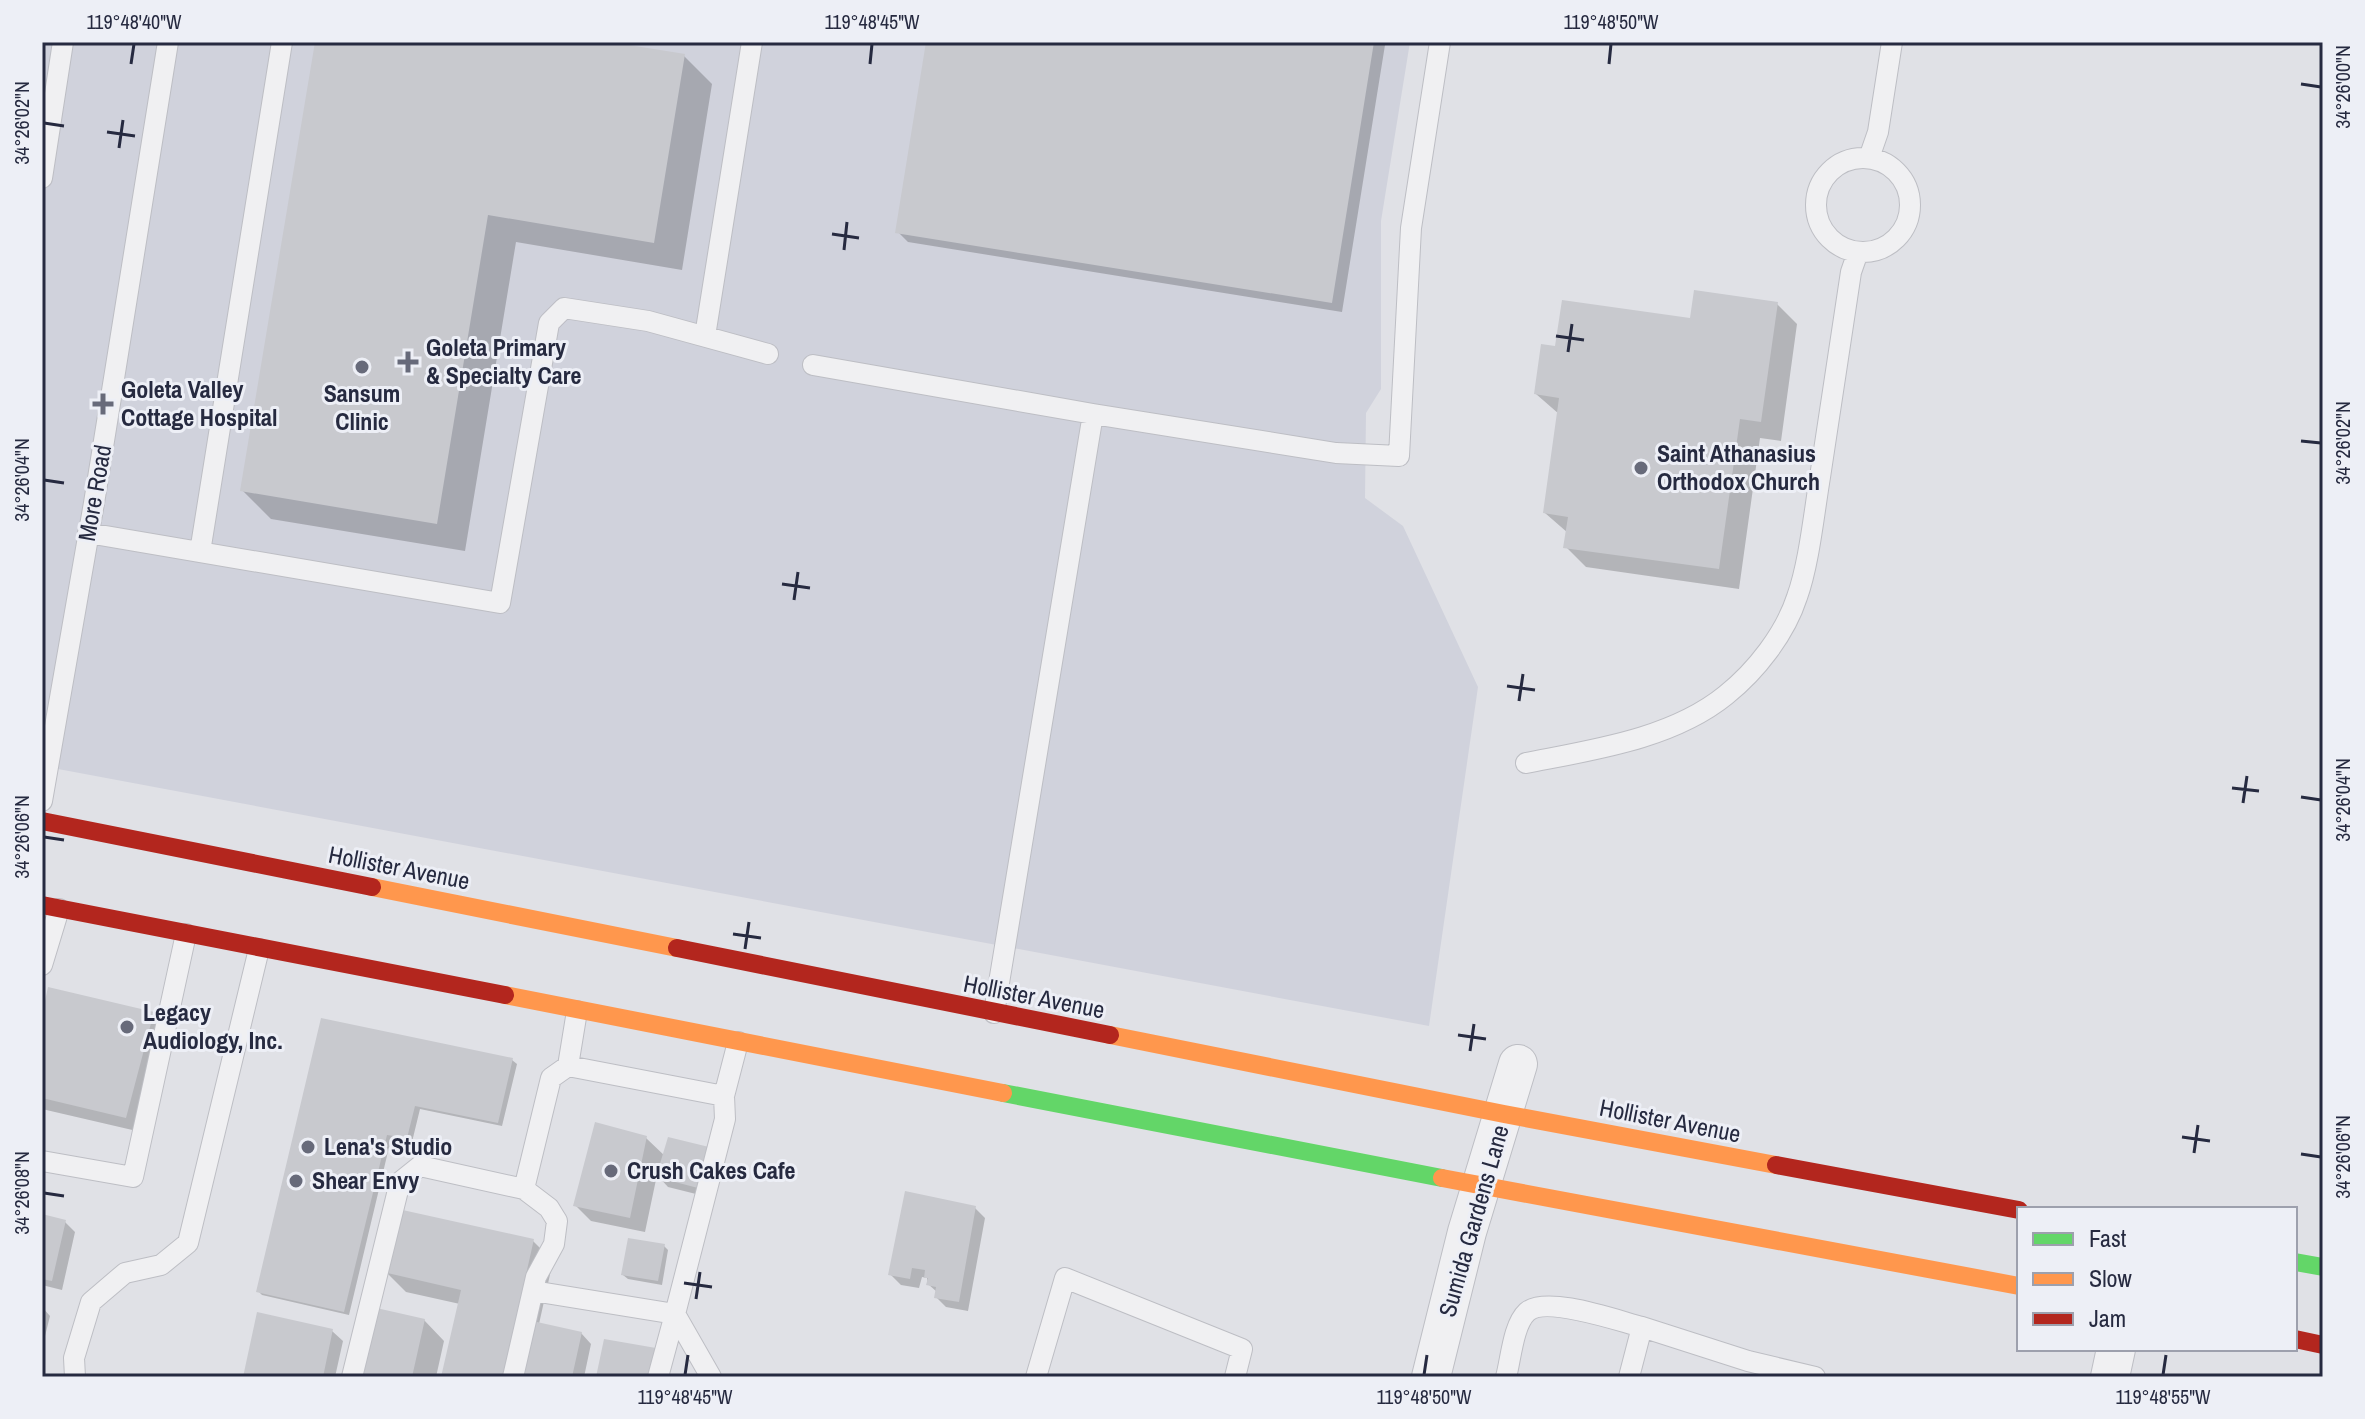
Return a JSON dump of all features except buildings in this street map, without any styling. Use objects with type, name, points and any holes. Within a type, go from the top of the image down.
[{"type":"main road","name":"Hollister Avenue","points":[[42,821],[1504,1114],[2017,1210]]},
{"type":"main road","points":[[51,907],[1481,1186],[2017,1286]]},
{"type":"main road","points":[[2297,1262],[2323,1267]]},
{"type":"main road","points":[[2297,1339],[2323,1345]]},
{"type":"street","name":"Sumida Gardens Lane","points":[[1431,1377],[1464,1241],[1518,1064]]},
{"type":"street","points":[[2110,1377],[2116,1351]]},
{"type":"lane","points":[[42,178],[63,42]]},
{"type":"lane","name":"More Road","points":[[42,801],[168,42]]},
{"type":"lane","points":[[200,552],[282,42]]},
{"type":"lane","points":[[705,336],[752,42]]},
{"type":"lane","points":[[813,365],[1336,453],[1399,456],[1411,228],[1440,42]]},
{"type":"lane","points":[[1869,158],[1878,132],[1892,42]]},
{"type":"lane","points":[[1869,158],[1890,166],[1901,176],[1908,190],[1910,206],[1908,221],[1894,240],[1873,251],[1858,252],[1830,238],[1821,226],[1817,196],[1831,170],[1844,161],[1869,158]]},
{"type":"lane","points":[[1526,763],[1639,737],[1682,722],[1726,696],[1759,662],[1776,638],[1797,597],[1812,527],[1851,272],[1858,252]]},
{"type":"lane","points":[[88,533],[500,603],[549,323],[564,308],[648,321],[768,354]]},
{"type":"lane","points":[[994,1013],[1093,414]]},
{"type":"lane","points":[[42,965],[51,907]]},
{"type":"lane","points":[[42,1161],[133,1177],[186,934]]},
{"type":"lane","points":[[75,1377],[74,1358],[91,1302],[125,1273],[161,1265],[188,1243],[259,949]]},
{"type":"lane","points":[[524,1189],[551,1078],[568,1066],[577,1011]]},
{"type":"lane","points":[[658,1377],[725,1119],[724,1096],[738,1042]]},
{"type":"lane","points":[[568,1066],[724,1096]]},
{"type":"lane","points":[[352,1377],[400,1182],[420,1166],[524,1189],[549,1208],[557,1221],[554,1244],[536,1277],[513,1377]]},
{"type":"lane","points":[[1036,1377],[1065,1278],[1242,1349],[1235,1377]]},
{"type":"lane","points":[[533,1291],[675,1314]]},
{"type":"lane","points":[[1506,1377],[1518,1329],[1526,1313],[1537,1307],[1558,1306],[1642,1327],[1746,1369],[1815,1377]]},
{"type":"lane","points":[[675,1314],[711,1377]]},
{"type":"lane","points":[[1629,1377],[1642,1327]]},
{"type":"shaded area","points":[[42,42],[1410,42],[1381,221],[1381,389],[1366,413],[1365,498],[1403,526],[1478,687],[1429,1026],[42,766]]},
{"type":"traffic: fast","points":[[1003,1093],[1442,1178]]},
{"type":"traffic: fast","points":[[2297,1262],[2323,1267]]},
{"type":"traffic: slow","points":[[372,887],[677,948]]},
{"type":"traffic: slow","points":[[505,995],[1003,1093]]},
{"type":"traffic: slow","points":[[1110,1035],[1776,1165]]},
{"type":"traffic: slow","points":[[1442,1178],[2017,1286]]},
{"type":"traffic: jam","points":[[42,821],[372,887]]},
{"type":"traffic: jam","points":[[42,905],[505,995]]},
{"type":"traffic: jam","points":[[677,948],[1110,1035]]},
{"type":"traffic: jam","points":[[1776,1165],[2017,1210]]},
{"type":"traffic: jam","points":[[2297,1339],[2323,1345]]},
{"type":"place","name":"Goleta Primary & Specialty Care","points":[[408,362]]},
{"type":"place","name":"Sansum Clinic","points":[[362,367]]},
{"type":"place","name":"Goleta Valley Cottage Hospital","points":[[103,404]]},
{"type":"place","name":"Saint Athanasius Orthodox Church","points":[[1641,468]]},
{"type":"place","name":"Legacy Audiology, Inc.","points":[[127,1027]]},
{"type":"place","name":"Lena's Studio","points":[[308,1147]]},
{"type":"place","name":"Crush Cakes Cafe","points":[[611,1171]]},
{"type":"place","name":"Shear Envy","points":[[296,1181]]}]
